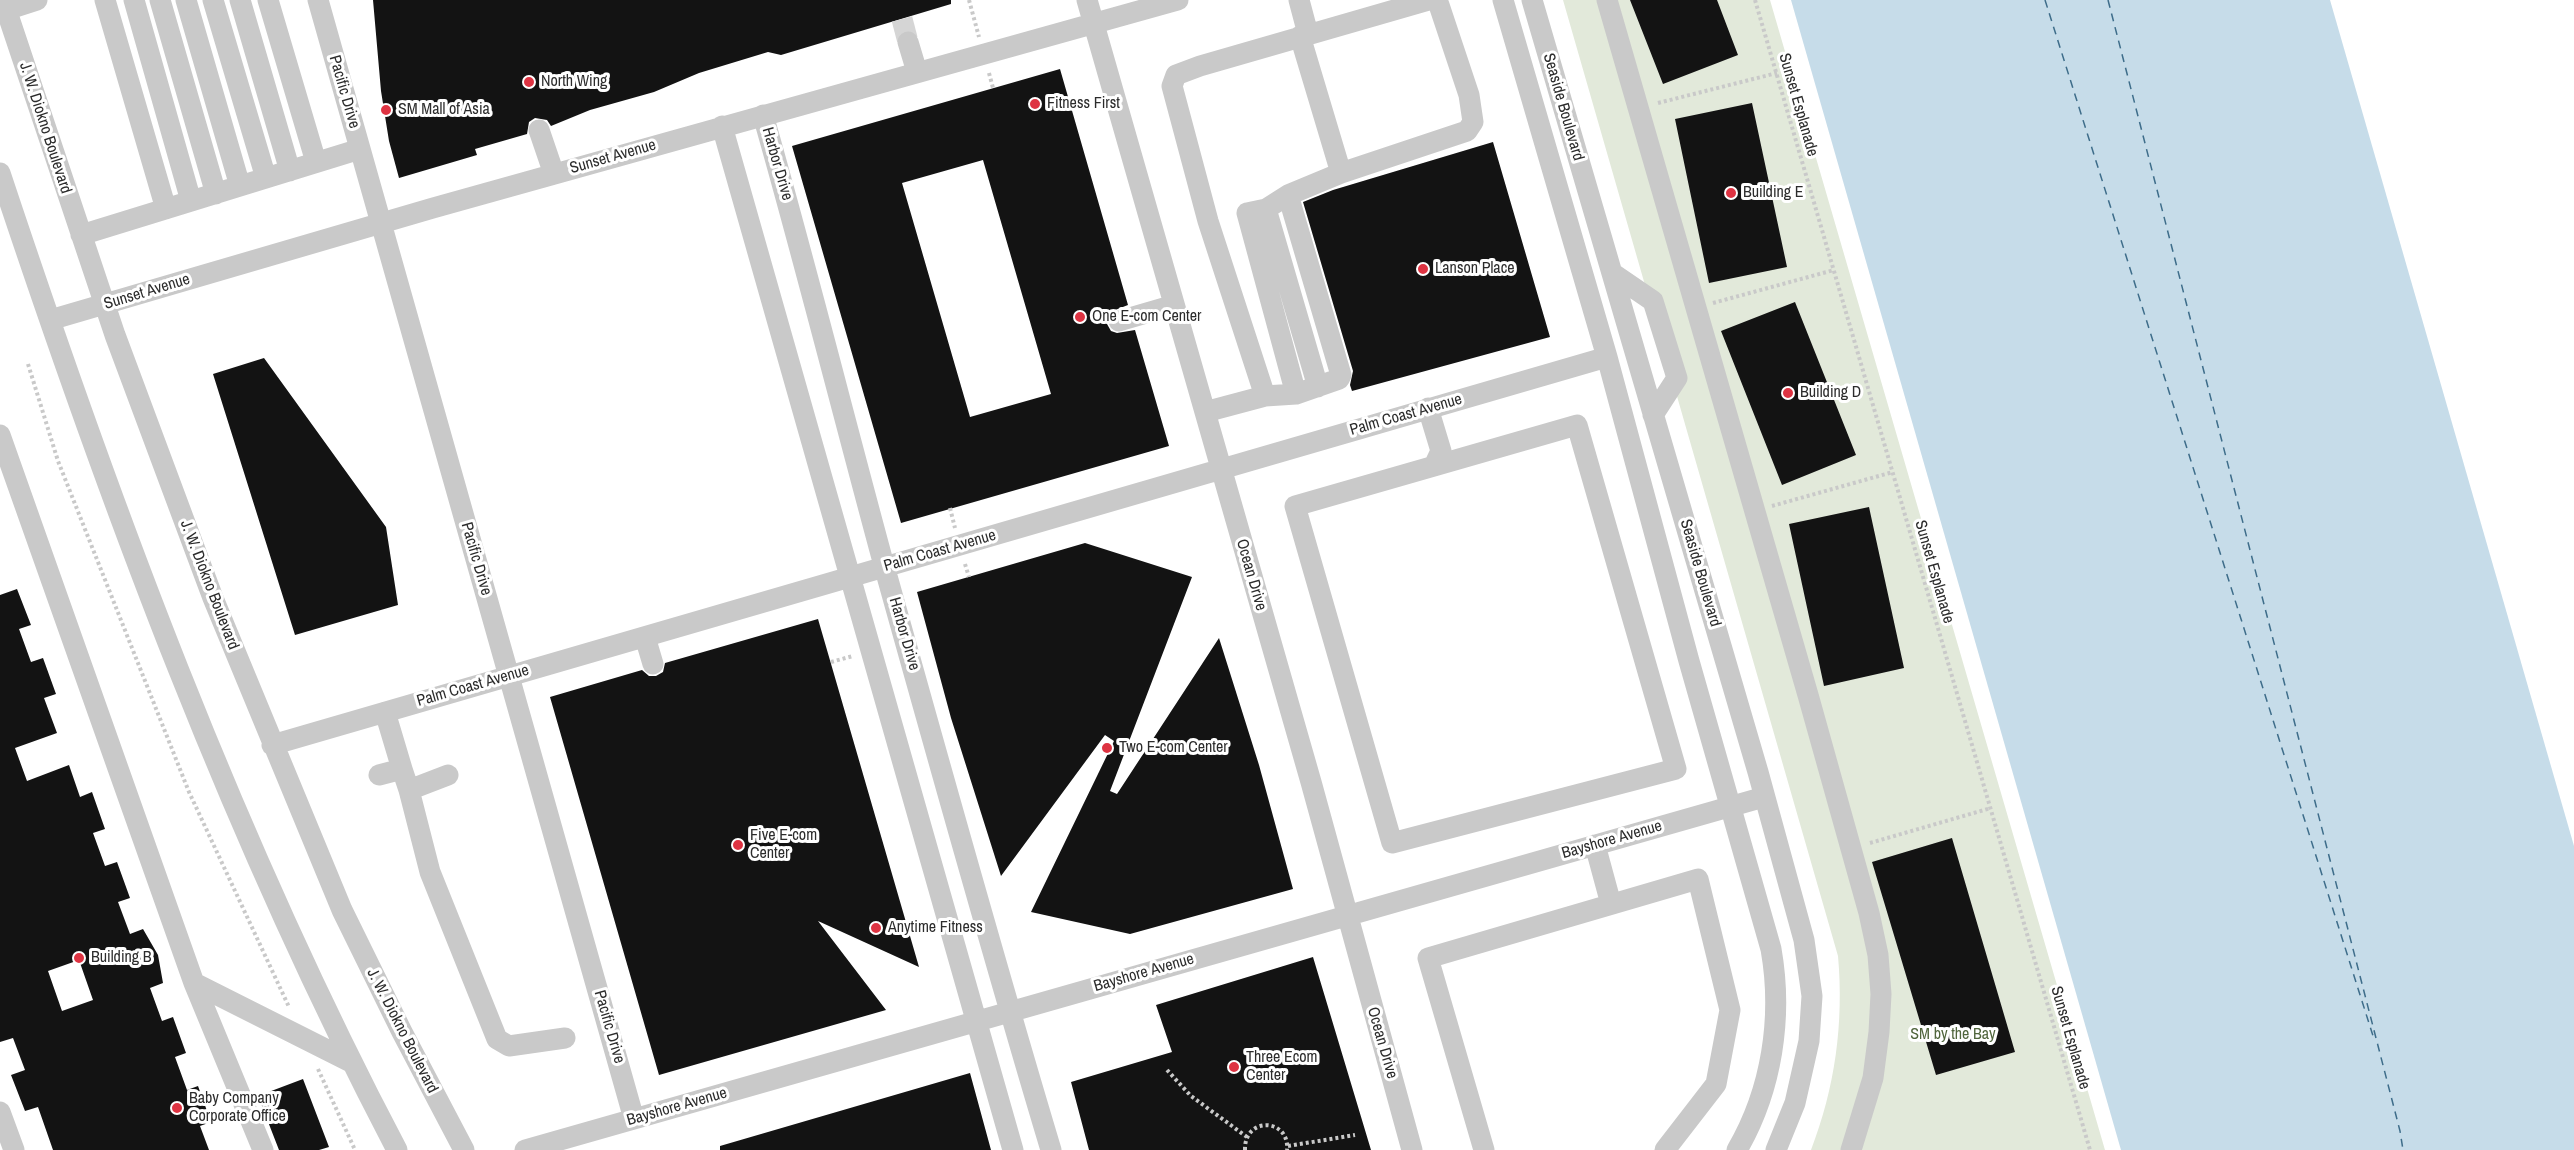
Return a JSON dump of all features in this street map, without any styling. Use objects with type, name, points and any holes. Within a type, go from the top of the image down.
[{"type":"street","points":[[5,5],[37,0]]},
{"type":"street","points":[[105,0],[166,210]]},
{"type":"street","points":[[134,0],[191,201]]},
{"type":"street","points":[[160,0],[216,194]]},
{"type":"street","points":[[186,0],[240,186]]},
{"type":"street","points":[[213,0],[266,178]]},
{"type":"street","points":[[240,0],[290,171]]},
{"type":"street","points":[[268,0],[316,162]]},
{"type":"street","name":"Pacific Drive","points":[[318,0],[634,1119]]},
{"type":"street","name":"Ocean Drive","points":[[1088,0],[1311,782],[1412,1150]]},
{"type":"street","name":"Sunset Avenue","points":[[50,320],[380,223],[1178,0]]},
{"type":"street","points":[[1299,0],[1310,33],[1341,173]]},
{"type":"street","points":[[1310,33],[1312,0]]},
{"type":"street","points":[[1265,396],[1208,221],[1172,86],[1176,75],[1310,33],[1429,0]]},
{"type":"street","points":[[1257,211],[1288,195],[1341,173],[1467,131],[1473,122],[1468,95],[1439,5],[1434,0]]},
{"type":"street","name":"Seaside Boulevard","points":[[1503,0],[1607,357],[1689,661],[1766,928],[1776,988],[1775,1026],[1770,1061],[1754,1117],[1737,1150]]},
{"type":"street","name":"Seaside Boulevard","points":[[1532,0],[1804,940],[1812,996],[1809,1041],[1801,1083],[1776,1150]]},
{"type":"street","points":[[1607,0],[1851,849],[1878,955],[1881,994],[1873,1078],[1851,1150]]},
{"type":"street","name":"J. W. Diokno Boulevard","points":[[5,5],[104,304],[213,598],[342,910],[464,1150]]},
{"type":"street","points":[[908,42],[917,72]]},
{"type":"street","points":[[132,92],[283,48]]},
{"type":"street","name":"Harbor Drive","points":[[763,115],[813,293],[885,567],[1009,1012],[1051,1150]]},
{"type":"street","points":[[722,126],[1013,1150]]},
{"type":"street","points":[[539,130],[554,174]]},
{"type":"street","points":[[81,235],[360,149]]},
{"type":"street","points":[[0,173],[157,620],[212,756],[351,1062],[397,1150]]},
{"type":"street","points":[[1205,412],[1265,396],[1296,394],[1337,382],[1341,375],[1288,195]]},
{"type":"street","points":[[1257,211],[1296,394]]},
{"type":"street","points":[[1257,211],[1318,387]]},
{"type":"street","points":[[1612,273],[1653,301],[1677,378],[1653,415]]},
{"type":"street","points":[[1119,321],[1174,305]]},
{"type":"street","name":"Palm Coast Avenue","points":[[272,745],[1607,357]]},
{"type":"street","points":[[1428,408],[1441,451],[1434,466],[1295,506],[1392,843],[1676,769],[1577,424],[1434,466]]},
{"type":"street","points":[[0,435],[194,983],[263,1150]]},
{"type":"street","points":[[645,637],[653,664]]},
{"type":"street","points":[[385,712],[409,790],[430,872],[497,1039],[509,1046],[565,1038]]},
{"type":"street","points":[[379,775],[402,769]]},
{"type":"street","points":[[409,790],[448,774]]},
{"type":"street","name":"Bayshore Avenue","points":[[525,1150],[1764,797]]},
{"type":"street","points":[[1595,845],[1611,904]]},
{"type":"street","points":[[1484,1150],[1428,958],[1698,879],[1730,1010],[1716,1084],[1665,1150]]},
{"type":"street","points":[[194,983],[351,1062]]},
{"type":"street","points":[[0,1112],[14,1150]]},
{"type":"path","name":"Sunset Esplanade","points":[[1755,0],[2090,1150]]},
{"type":"path","points":[[1638,108],[1777,73]]},
{"type":"path","points":[[1696,308],[1834,270]]},
{"type":"path","points":[[28,364],[58,461],[189,792],[354,1150]]},
{"type":"path","points":[[1755,511],[1893,472]]},
{"type":"path","points":[[1851,849],[1990,808]]},
{"type":"path","points":[[1167,1070],[1191,1096],[1247,1137]]},
{"type":"path","points":[[1245,1150],[1247,1137],[1257,1127],[1271,1125],[1283,1133],[1288,1148],[1354,1135]]},
{"type":"green space","name":"SM by the Bay","points":[[1563,0],[1770,0],[2105,1150],[1811,1150],[1826,1103],[1836,1055],[1840,1006],[1838,956]]},
{"type":"water","points":[[1791,0],[2330,0],[2574,846],[2574,1150],[2121,1150]]},
{"type":"building","name":"North Wing","points":[[373,0],[951,0],[951,4],[781,55],[768,52],[699,73],[654,92],[590,110],[551,126],[547,120],[535,118],[529,122],[527,134],[475,149],[477,155],[399,178],[389,141],[381,91]]},
{"type":"building","points":[[1630,0],[1717,0],[1738,55],[1663,84]]},
{"type":"building","name":"One E-com Center","points":[[1060,69],[1128,305],[1110,312],[1107,324],[1111,331],[1117,333],[1135,330],[1169,446],[901,523],[792,146]],"holes":[[[983,160],[1051,394],[970,417],[902,183]]]},
{"type":"building","name":"Building E","points":[[1752,103],[1787,267],[1709,283],[1675,119]]},
{"type":"building","name":"Lanson Place","points":[[1493,142],[1550,337],[1352,391],[1350,385],[1353,371],[1303,202],[1333,190]]},
{"type":"building","name":"Building D","points":[[1795,302],[1856,455],[1782,485],[1721,331]]},
{"type":"building","points":[[264,358],[386,527],[398,605],[295,635],[213,374]]},
{"type":"building","points":[[1869,507],[1904,668],[1824,686],[1789,524]]},
{"type":"building","name":"Two E-com Center","points":[[1085,543],[1192,577],[1110,791],[1117,794],[1219,638],[1259,765],[1293,889],[1130,934],[1031,912],[1114,741],[1105,735],[1001,876],[951,718],[917,592]]},
{"type":"building","name":"Building B","points":[[17,589],[31,625],[19,629],[31,662],[43,658],[56,694],[44,698],[57,733],[15,748],[27,781],[69,765],[80,797],[92,792],[105,829],[93,833],[105,866],[117,862],[130,898],[118,902],[130,934],[143,929],[158,955],[163,983],[150,988],[162,1021],[173,1017],[186,1053],[175,1057],[187,1090],[198,1086],[211,1122],[200,1126],[209,1150],[53,1150],[38,1107],[25,1111],[11,1075],[25,1070],[13,1038],[0,1042],[0,595]],"holes":[[[79,960],[93,1000],[62,1011],[48,971]]]},
{"type":"building","name":"Five E-com Center","points":[[818,619],[919,967],[818,921],[886,1010],[659,1075],[550,697],[642,670],[649,676],[656,676],[663,672],[665,663]]},
{"type":"building","points":[[1952,838],[2015,1052],[1936,1075],[1872,862]]},
{"type":"building","name":"Three Ecom Center","points":[[1313,957],[1371,1150],[1089,1150],[1071,1082],[1172,1052],[1156,1005]]},
{"type":"building","points":[[970,1073],[991,1150],[720,1150],[720,1146]]},
{"type":"building","points":[[303,1079],[329,1147],[319,1150],[279,1150],[258,1096]]},
{"type":"ferry route","points":[[2045,0],[2374,1039]]},
{"type":"ferry route","points":[[2108,0],[2400,1131],[2403,1150]]},
{"type":"tunnel","points":[[902,19],[908,42]]},
{"type":"place","name":"North Wing","points":[[529,82]]},
{"type":"place","name":"Fitness First","points":[[1035,104]]},
{"type":"place","name":"SM Mall of Asia","points":[[386,110]]},
{"type":"place","name":"Building E","points":[[1731,193]]},
{"type":"place","name":"Lanson Place","points":[[1423,269]]},
{"type":"place","name":"One E-com Center","points":[[1080,317]]},
{"type":"place","name":"Building D","points":[[1788,393]]},
{"type":"place","name":"Two E-com Center","points":[[1107,748]]},
{"type":"place","name":"Five E-com Center","points":[[738,845]]},
{"type":"place","name":"Anytime Fitness","points":[[876,928]]},
{"type":"place","name":"Building B","points":[[79,958]]},
{"type":"place","name":"Three Ecom Center","points":[[1234,1067]]},
{"type":"place","name":"Baby Company Corporate Office","points":[[177,1108]]}]
